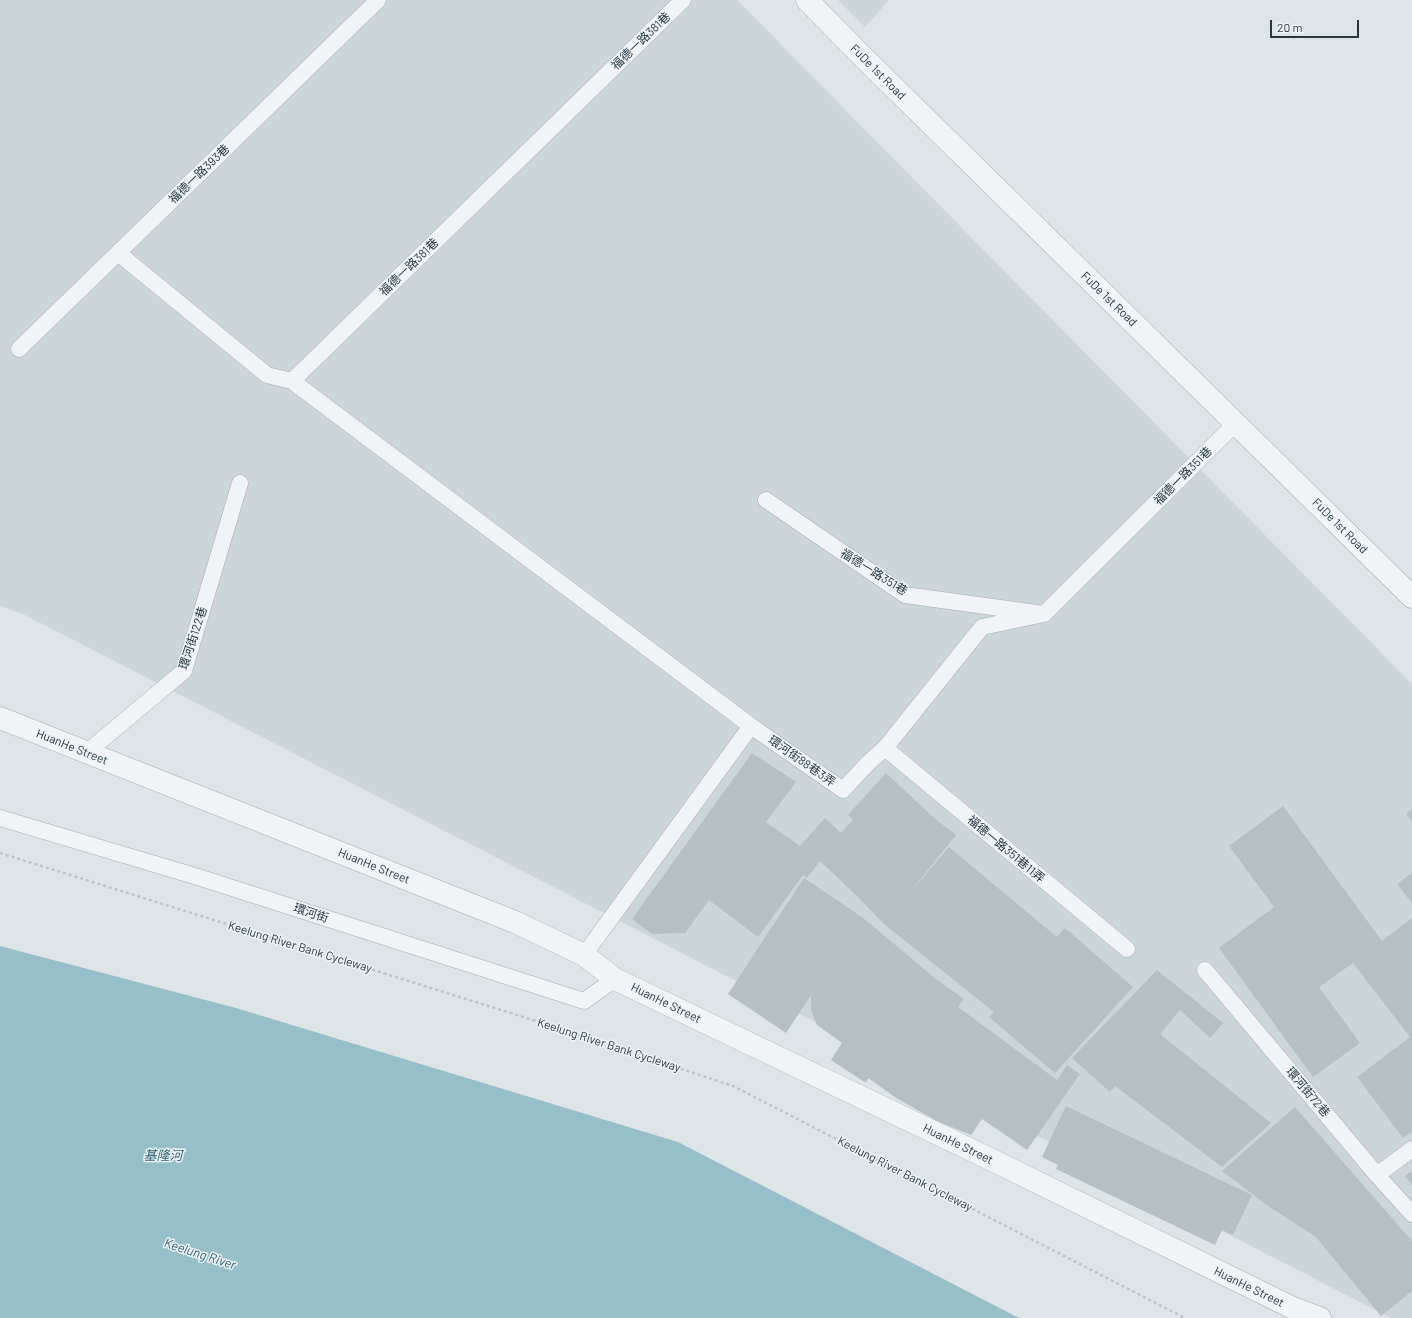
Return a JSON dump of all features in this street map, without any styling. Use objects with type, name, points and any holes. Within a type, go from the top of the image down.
[{"type":"street","name":"FuDe 1st Road","points":[[807,0],[862,56],[1412,597]]},
{"type":"street","name":"HuanHe Street","points":[[0,718],[515,922],[584,956],[616,979],[981,1155],[1285,1305],[1320,1318]]},
{"type":"lane","name":"福德一路393巷","points":[[19,349],[378,0]]},
{"type":"lane","name":"福德一路381巷","points":[[292,381],[683,0]]},
{"type":"lane","points":[[118,253],[267,375],[292,381],[751,726],[584,956]]},
{"type":"lane","name":"福德一路351巷","points":[[766,500],[905,595],[1044,614],[1236,424]]},
{"type":"lane","name":"環河街122巷","points":[[86,752],[184,671],[240,483]]},
{"type":"lane","points":[[885,748],[982,628],[1044,614]]},
{"type":"lane","name":"環河街88巷3弄","points":[[751,726],[843,790],[868,763],[885,748]]},
{"type":"lane","name":"福德一路351巷11弄","points":[[885,748],[1127,949]]},
{"type":"lane","name":"環河街","points":[[0,818],[198,877],[584,1001],[616,979]]},
{"type":"lane","name":"環河街72巷","points":[[1205,970],[1377,1175],[1412,1214]]},
{"type":"lane","points":[[1377,1175],[1412,1149]]},
{"type":"path","name":"Keelung River Bank Cycleway","points":[[0,853],[533,1020],[733,1086],[1185,1318]]},
{"type":"shaded area","points":[[0,0],[737,0],[1412,684],[1412,1318],[1391,1318],[23,614],[0,606]]},
{"type":"shaded area","points":[[838,0],[889,0],[865,27]]},
{"type":"water","name":"基隆河","points":[[0,946],[236,1008],[678,1142],[1019,1318],[0,1318]]},
{"type":"building","points":[[752,753],[796,782],[766,822],[800,846],[825,818],[841,833],[853,820],[848,815],[886,773],[934,818],[956,835],[907,896],[949,847],[1057,937],[1065,928],[1133,987],[1055,1073],[989,1017],[994,1012],[884,924],[820,861],[807,878],[803,875],[758,937],[709,900],[685,933],[652,934],[632,919]]},
{"type":"building","points":[[1283,806],[1382,941],[1412,918],[1412,1132],[1403,1138],[1357,1077],[1410,1037],[1353,963],[1319,987],[1360,1043],[1313,1077],[1219,948],[1274,907],[1229,846]]},
{"type":"building","points":[[1412,809],[1412,821],[1406,814]]},
{"type":"building","points":[[1412,873],[1412,903],[1397,884]]},
{"type":"building","points":[[804,878],[862,917],[936,979],[964,999],[958,1007],[1057,1080],[1067,1065],[1080,1074],[1027,1150],[982,1119],[971,1135],[937,1121],[896,1098],[868,1078],[866,1083],[831,1060],[842,1043],[817,1025],[811,1010],[811,996],[815,989],[786,1033],[728,994]]},
{"type":"building","points":[[1157,970],[1223,1023],[1210,1038],[1180,1010],[1160,1034],[1271,1123],[1222,1167],[1115,1086],[1110,1092],[1072,1058]]},
{"type":"building","points":[[1066,1106],[1252,1195],[1233,1235],[1222,1230],[1215,1245],[1056,1169],[1058,1165],[1042,1157]]},
{"type":"building","points":[[1295,1107],[1412,1241],[1412,1291],[1381,1316],[1316,1237],[1268,1206],[1222,1171]]},
{"type":"building","points":[[1412,1171],[1412,1185],[1405,1176]]},
{"type":"water label","name":"Keelung River","points":[[200,1254]]}]
